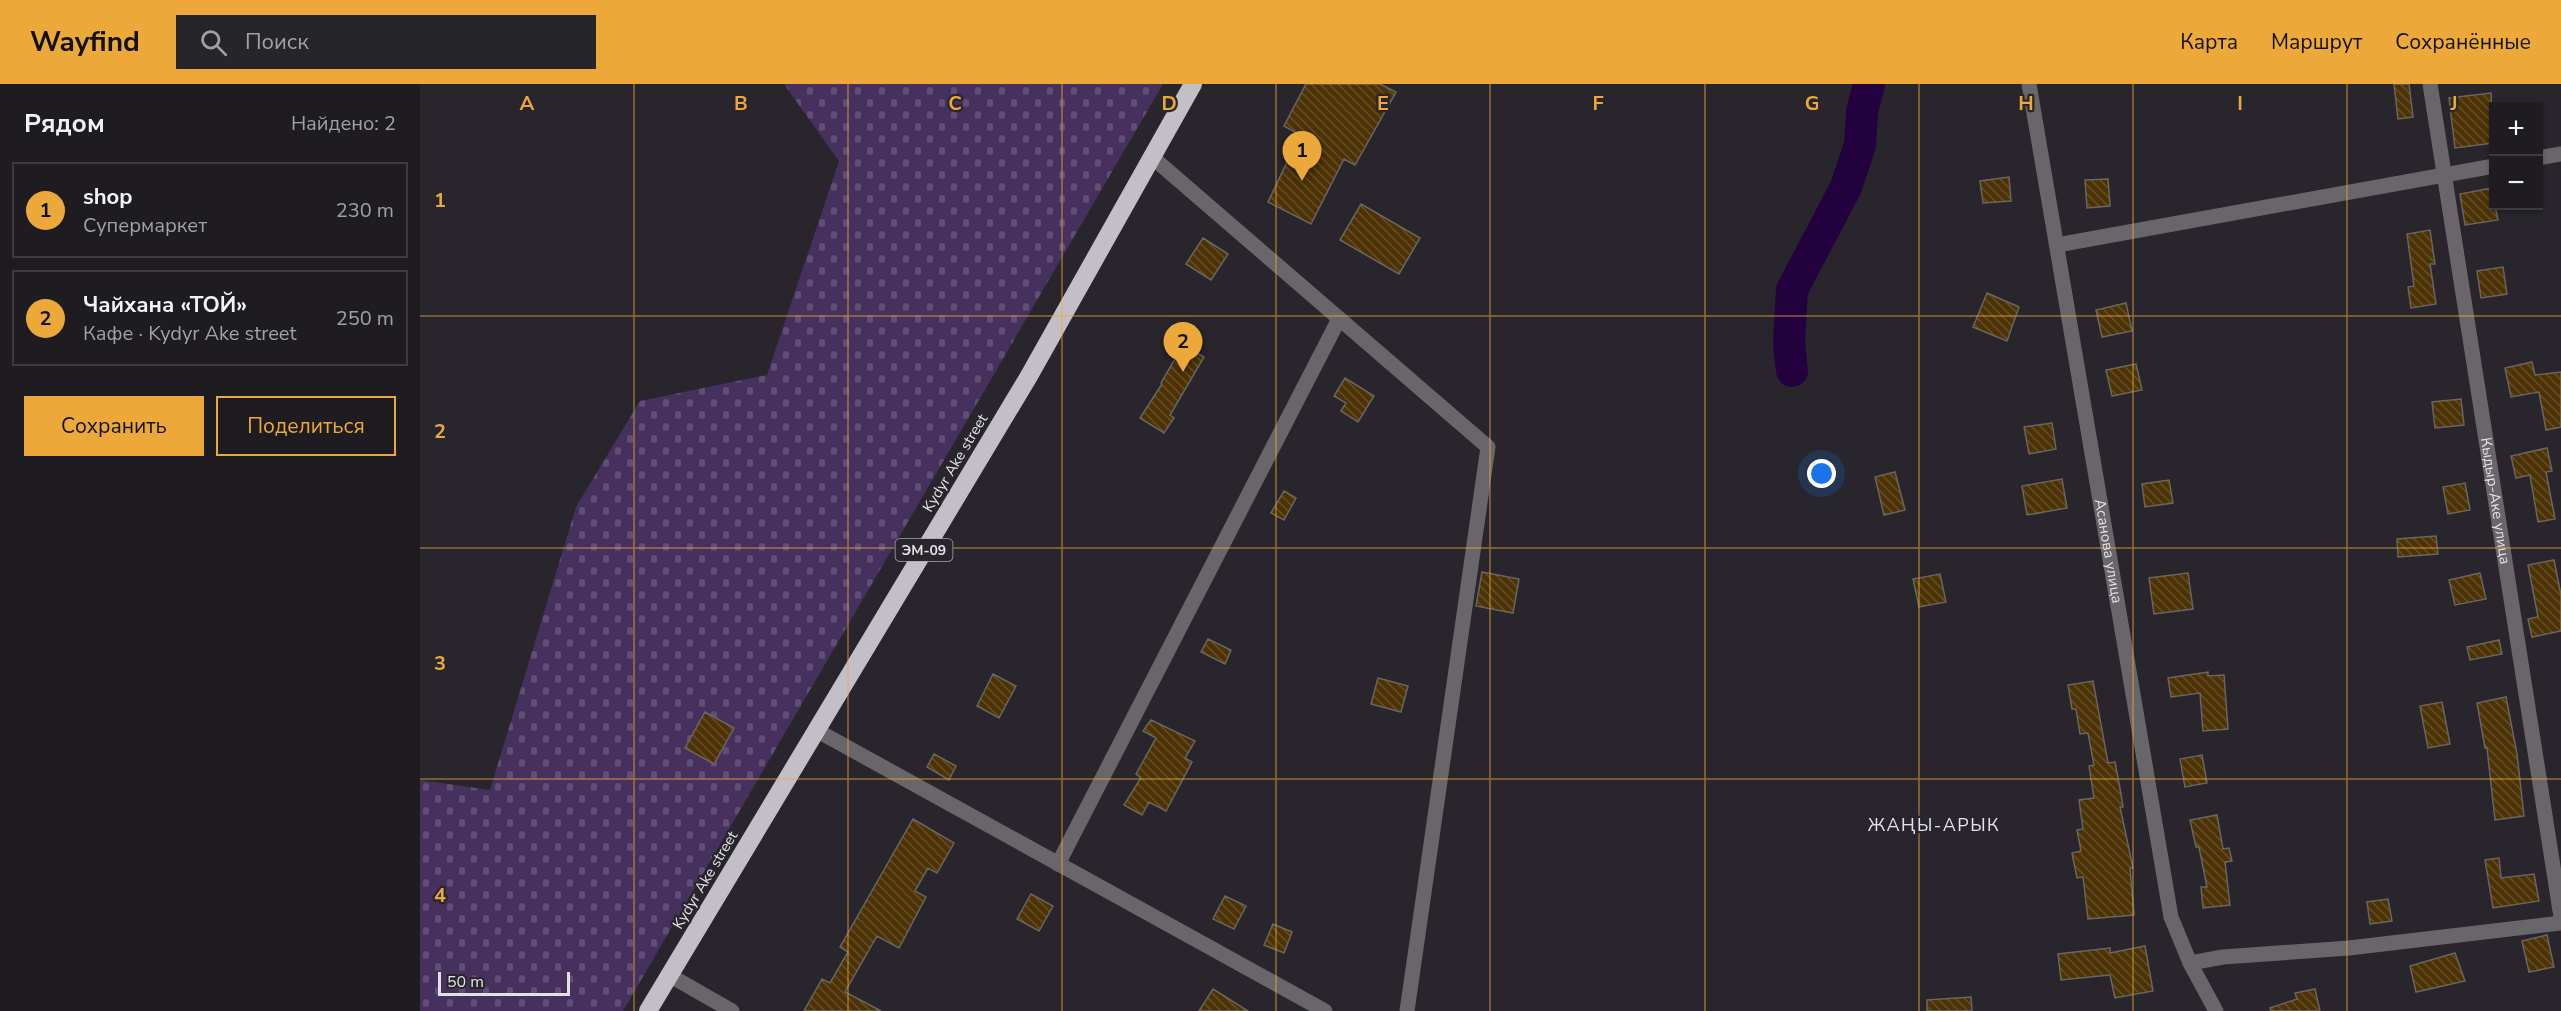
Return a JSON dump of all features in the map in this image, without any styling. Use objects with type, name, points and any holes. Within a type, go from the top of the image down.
[{"type":"highway","name":"Kydyr Ake street","points":[[648,1011],[1029,376],[1193,84]]},
{"type":"street","name":"Асанова улица","points":[[2029,84],[2171,917],[2190,963],[2216,1011]]},
{"type":"street","name":"Кыдыр-Аке улица","points":[[2430,84],[2442,176],[2561,917]]},
{"type":"street","points":[[2543,157],[2561,154]]},
{"type":"street","points":[[1152,157],[1488,447],[1407,1011]]},
{"type":"street","points":[[2057,245],[2489,167]]},
{"type":"street","points":[[1058,864],[1339,319]]},
{"type":"street","points":[[816,730],[1325,1011]]},
{"type":"street","points":[[2190,963],[2223,957],[2349,948],[2561,923]]},
{"type":"street","points":[[669,975],[732,1011]]},
{"type":"green space","points":[[784,84],[1163,84],[623,1011],[420,1011],[420,780],[490,790],[576,507],[640,401],[767,375],[839,161]]},
{"type":"building","points":[[1306,84],[1380,84],[1396,92],[1355,165],[1344,159],[1311,224],[1268,202],[1300,135],[1284,126]]},
{"type":"building","points":[[2394,84],[2409,84],[2413,117],[2398,119]]},
{"type":"building","points":[[2491,93],[2489,144],[2455,148],[2449,98]]},
{"type":"building","points":[[2009,177],[2011,201],[1983,203],[1980,181]]},
{"type":"building","points":[[2108,179],[2110,206],[2087,208],[2085,180]]},
{"type":"building","points":[[2489,189],[2489,210],[2496,210],[2498,220],[2465,225],[2460,194]]},
{"type":"building","points":[[1361,204],[1420,238],[1399,274],[1340,240]]},
{"type":"building","points":[[2430,230],[2435,264],[2430,264],[2436,304],[2411,308],[2408,287],[2414,286],[2407,234]]},
{"type":"building","points":[[1203,238],[1228,254],[1211,280],[1186,264]]},
{"type":"building","points":[[2503,267],[2507,294],[2481,298],[2477,271]]},
{"type":"building","points":[[1987,293],[2019,307],[2007,341],[1973,327]]},
{"type":"building","points":[[2126,303],[2132,331],[2102,337],[2096,310]]},
{"type":"building","points":[[1183,345],[1204,357],[1170,415],[1174,418],[1164,433],[1140,418]]},
{"type":"building","points":[[2532,362],[2535,375],[2561,372],[2561,427],[2546,430],[2539,392],[2511,397],[2505,368]]},
{"type":"building","points":[[2136,364],[2142,390],[2112,396],[2106,370]]},
{"type":"building","points":[[1345,378],[1374,396],[1358,422],[1341,411],[1346,403],[1334,396]]},
{"type":"building","points":[[2461,399],[2464,425],[2435,428],[2432,402]]},
{"type":"building","points":[[2052,423],[2056,449],[2029,454],[2024,427]]},
{"type":"building","points":[[2547,448],[2552,471],[2546,472],[2555,519],[2538,522],[2530,475],[2516,478],[2511,456]]},
{"type":"building","points":[[1895,472],[1905,510],[1884,515],[1875,477]]},
{"type":"building","points":[[2062,479],[2067,508],[2027,515],[2022,486]]},
{"type":"building","points":[[2169,480],[2173,503],[2145,507],[2142,484]]},
{"type":"building","points":[[2465,483],[2470,510],[2448,514],[2443,487]]},
{"type":"building","points":[[1284,491],[1296,498],[1284,520],[1271,513]]},
{"type":"building","points":[[2436,536],[2438,554],[2398,557],[2397,539]]},
{"type":"building","points":[[2554,560],[2561,595],[2561,631],[2532,637],[2528,619],[2538,617],[2528,565]]},
{"type":"building","points":[[1482,572],[1519,579],[1513,613],[1476,606]]},
{"type":"building","points":[[2188,573],[2193,609],[2154,614],[2149,578]]},
{"type":"building","points":[[2480,573],[2486,599],[2455,605],[2449,580]]},
{"type":"building","points":[[1940,574],[1946,602],[1919,607],[1913,579]]},
{"type":"building","points":[[1208,639],[1231,650],[1225,664],[1201,652]]},
{"type":"building","points":[[2499,640],[2502,654],[2470,660],[2467,647]]},
{"type":"building","points":[[2208,672],[2208,676],[2224,675],[2228,729],[2203,731],[2200,693],[2171,697],[2168,678]]},
{"type":"building","points":[[993,674],[1016,686],[999,718],[977,706]]},
{"type":"building","points":[[1378,678],[1408,686],[1401,712],[1371,704]]},
{"type":"building","points":[[2093,681],[2108,763],[2115,762],[2121,794],[2123,807],[2120,807],[2133,868],[2130,868],[2134,915],[2088,919],[2083,877],[2077,878],[2072,853],[2081,851],[2077,830],[2083,829],[2079,800],[2094,798],[2089,766],[2094,765],[2088,733],[2080,734],[2076,709],[2072,709],[2068,685]]},
{"type":"building","points":[[2506,697],[2517,754],[2524,816],[2495,820],[2487,748],[2485,748],[2477,703]]},
{"type":"building","points":[[2442,702],[2450,744],[2428,748],[2420,706]]},
{"type":"building","points":[[705,712],[734,728],[714,764],[685,748]]},
{"type":"building","points":[[1151,720],[1195,741],[1185,758],[1192,762],[1166,811],[1149,802],[1142,815],[1124,805],[1141,778],[1136,774],[1156,738],[1143,731]]},
{"type":"building","points":[[934,754],[956,766],[949,780],[927,767]]},
{"type":"building","points":[[2202,755],[2207,783],[2185,787],[2180,759]]},
{"type":"building","points":[[2217,815],[2223,849],[2229,848],[2232,861],[2225,862],[2230,905],[2203,908],[2201,887],[2207,887],[2199,847],[2196,847],[2190,820]]},
{"type":"building","points":[[913,819],[954,843],[937,873],[928,868],[915,891],[926,897],[899,948],[877,936],[845,992],[881,1011],[804,1011],[822,979],[830,983],[848,952],[840,947]]},
{"type":"building","points":[[2499,858],[2501,878],[2534,874],[2539,901],[2493,908],[2485,860]]},
{"type":"building","points":[[1031,894],[1053,906],[1039,931],[1017,919]]},
{"type":"building","points":[[1225,896],[1246,906],[1234,929],[1213,919]]},
{"type":"building","points":[[2388,899],[2392,921],[2370,924],[2367,902]]},
{"type":"building","points":[[1273,924],[1292,932],[1284,953],[1264,945]]},
{"type":"building","points":[[2547,935],[2554,967],[2529,972],[2522,941]]},
{"type":"building","points":[[2145,946],[2153,991],[2115,998],[2110,975],[2061,980],[2058,954],[2110,948],[2110,953]]},
{"type":"building","points":[[2455,953],[2465,981],[2416,992],[2410,966]]},
{"type":"building","points":[[1213,989],[1248,1011],[1199,1011]]},
{"type":"building","points":[[2315,989],[2320,1011],[2271,1011],[2270,1008],[2297,999],[2295,993]]},
{"type":"building","points":[[1971,997],[1972,1011],[1927,1011],[1927,1000]]},
{"type":"waterway","points":[[1792,371],[1789,343],[1792,290],[1846,187],[1860,145],[1862,112],[1869,84]]},
{"type":"place","name":"shop","points":[[1302,181]]},
{"type":"place","name":"Чайхана «ТОЙ»","points":[[1183,372]]},
{"type":"district","name":"ЖАҢЫ-АРЫК","points":[[1934,825]]}]
